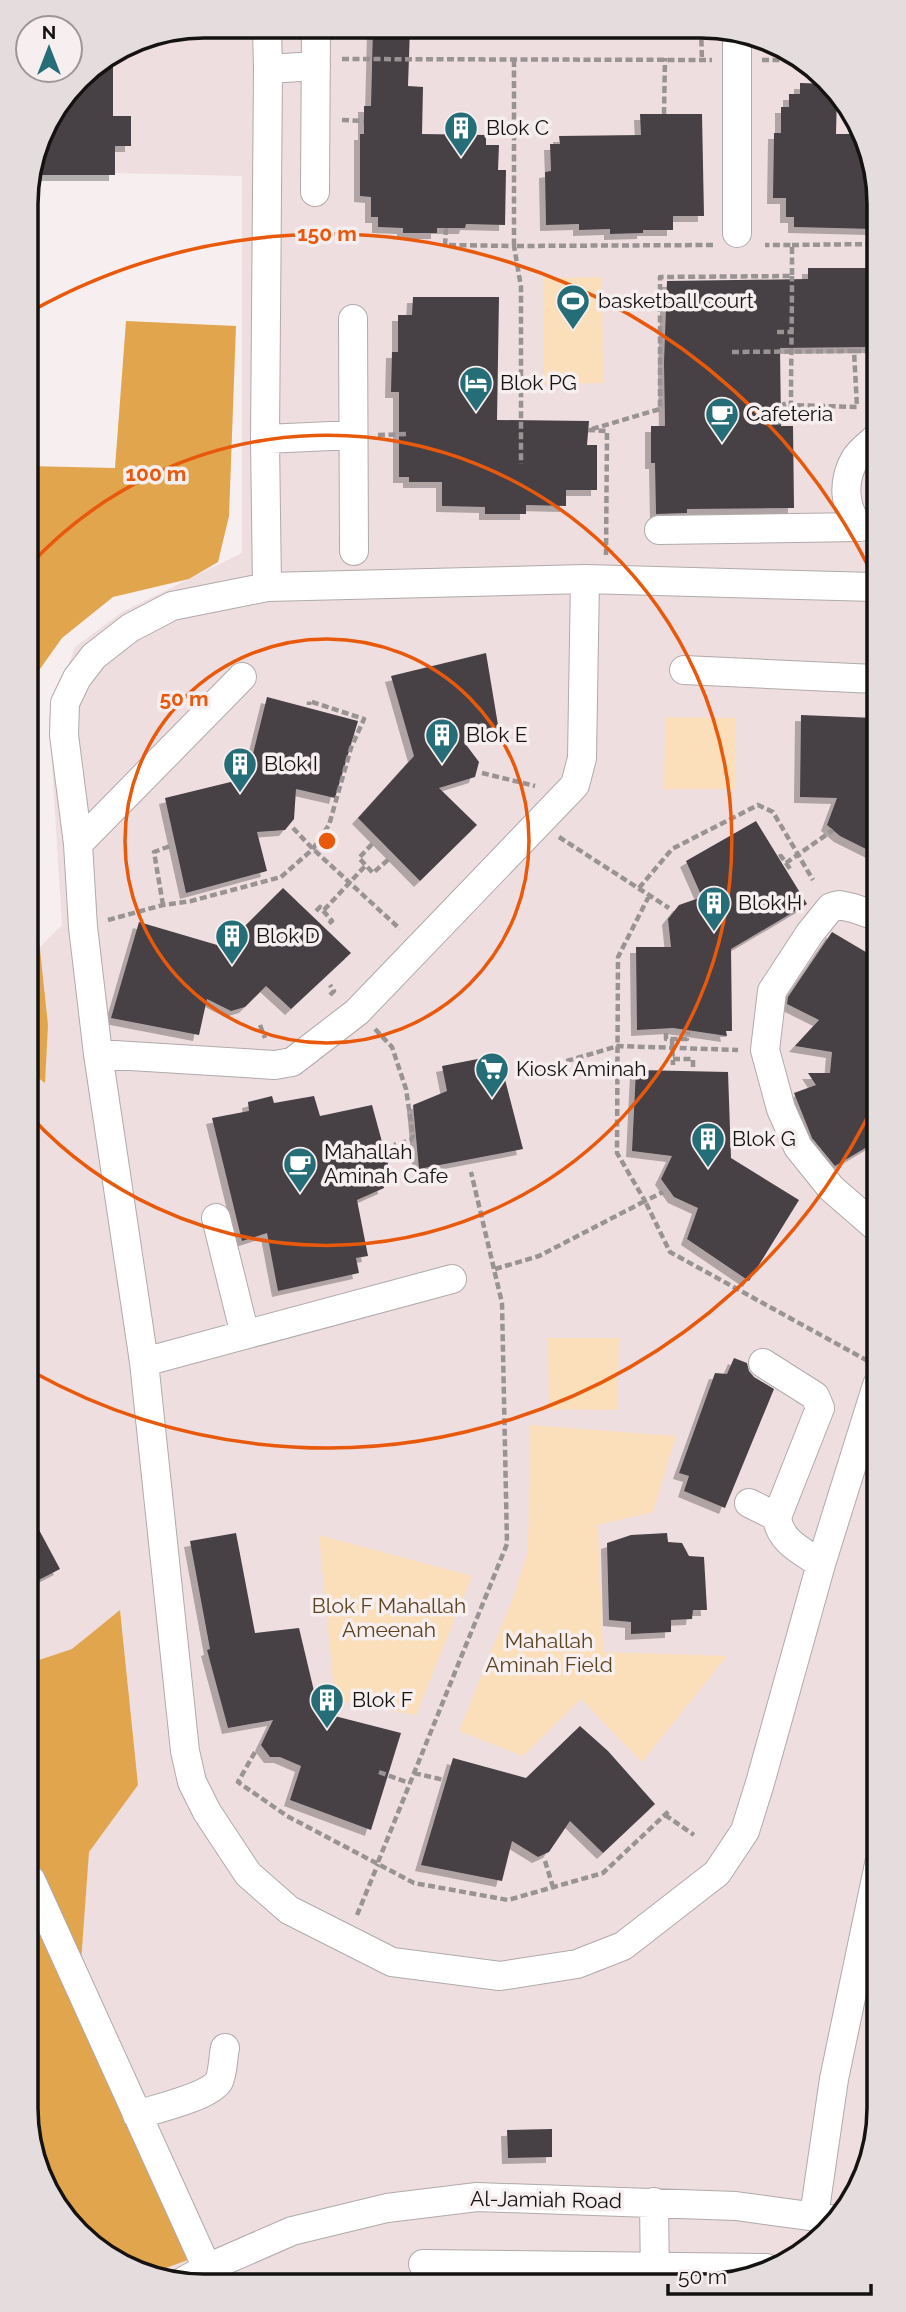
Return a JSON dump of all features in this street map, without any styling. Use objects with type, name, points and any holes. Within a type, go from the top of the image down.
[{"type":"street","points":[[267,39],[267,587]]},
{"type":"street","points":[[315,192],[324,63],[319,39]]},
{"type":"street","points":[[737,43],[737,241]]},
{"type":"street","points":[[268,69],[324,63]]},
{"type":"street","points":[[353,318],[354,551]]},
{"type":"street","points":[[265,439],[353,435]]},
{"type":"street","points":[[867,447],[856,457],[848,477],[846,499],[851,516],[867,526]]},
{"type":"street","points":[[659,530],[867,526]]},
{"type":"street","points":[[98,1054],[275,1065],[292,1062],[357,1012],[575,785],[582,758],[595,572]]},
{"type":"street","points":[[867,587],[595,572],[267,587],[172,606],[130,628],[94,656],[77,678],[65,703],[64,735],[78,844],[83,927],[98,1054],[144,1362],[183,1737],[192,1782],[207,1812],[248,1874],[289,1910],[392,1962],[500,1976],[577,1964],[623,1946],[717,1873],[745,1831],[821,1564],[867,1416]]},
{"type":"street","points":[[684,670],[867,679]]},
{"type":"street","points":[[78,844],[242,677]]},
{"type":"street","points":[[867,913],[839,905],[831,907],[810,933],[772,990],[765,1050],[781,1109],[798,1147],[831,1188],[867,1219]]},
{"type":"street","points":[[216,1218],[245,1335]]},
{"type":"street","points":[[144,1362],[452,1279]]},
{"type":"street","points":[[763,1363],[815,1396],[820,1408],[777,1517],[778,1530],[787,1540],[821,1564]]},
{"type":"street","points":[[749,1503],[777,1517]]},
{"type":"street","points":[[38,1894],[207,2268]]},
{"type":"street","points":[[826,2217],[834,2079],[867,1921]]},
{"type":"street","points":[[137,2115],[213,2087],[220,2080],[225,2048]]},
{"type":"street","name":"Al-Jamiah Road","points":[[197,2273],[292,2231],[387,2208],[477,2197],[736,2206],[825,2218]]},
{"type":"street","points":[[654,2202],[655,2274]]},
{"type":"street","points":[[424,2264],[655,2274],[736,2270]]},
{"type":"path","points":[[701,38],[702,60]]},
{"type":"path","points":[[324,63],[665,58],[783,60]]},
{"type":"path","points":[[664,114],[665,58]]},
{"type":"path","points":[[514,60],[514,246],[521,287],[521,464]]},
{"type":"path","points":[[767,60],[767,73]]},
{"type":"path","points":[[446,228],[445,245],[737,241],[765,245],[867,244]]},
{"type":"path","points":[[765,232],[765,245]]},
{"type":"path","points":[[791,405],[792,245]]},
{"type":"path","points":[[595,572],[607,431],[588,430],[660,408],[660,277],[792,276]]},
{"type":"path","points":[[777,332],[792,332]]},
{"type":"path","points":[[765,423],[784,422],[784,404],[857,407],[854,351]]},
{"type":"path","points":[[732,352],[867,351]]},
{"type":"path","points":[[83,927],[281,877],[313,849],[329,825],[351,748],[364,719],[309,701],[309,705]]},
{"type":"path","points":[[482,773],[566,794]]},
{"type":"path","points":[[639,888],[672,849],[758,805],[773,812],[813,880]]},
{"type":"path","points":[[293,828],[420,947]]},
{"type":"path","points":[[786,863],[833,830]]},
{"type":"path","points":[[558,836],[669,908]]},
{"type":"path","points":[[372,844],[359,858],[373,873],[390,858]]},
{"type":"path","points":[[163,905],[154,852],[170,846]]},
{"type":"path","points":[[779,857],[786,863],[790,869],[788,870]]},
{"type":"path","points":[[324,910],[366,865]]},
{"type":"path","points":[[649,896],[618,957],[617,1153],[670,1252],[867,1378]]},
{"type":"path","points":[[316,911],[320,907],[324,910],[332,921],[327,925]]},
{"type":"path","points":[[326,998],[334,991],[330,985]]},
{"type":"path","points":[[260,1026],[266,1041],[273,1038]]},
{"type":"path","points":[[666,1033],[666,1039],[687,1039],[688,1032]]},
{"type":"path","points":[[672,1039],[673,1062],[693,1059],[693,1068]]},
{"type":"path","points":[[516,1076],[618,1046],[738,1050]]},
{"type":"path","points":[[355,1920],[507,1544],[502,1303],[471,1172]]},
{"type":"path","points":[[495,1269],[539,1256],[663,1192]]},
{"type":"path","points":[[255,1752],[239,1782],[287,1816],[414,1883],[508,1900],[603,1873],[667,1813],[694,1835]]},
{"type":"path","points":[[379,1772],[410,1783]]},
{"type":"path","points":[[414,1773],[444,1780]]},
{"type":"path","points":[[545,1861],[554,1887]]},
{"type":"shaded area","points":[[702,38],[734,42],[765,51],[803,73],[833,103],[855,141],[862,161],[867,204],[867,2119],[859,2161],[833,2209],[794,2246],[745,2268],[702,2274],[183,2272],[151,2265],[103,2239],[73,2209],[51,2171],[44,2151],[38,2108],[39,948],[62,925],[49,717],[75,647],[122,612],[242,553],[242,176],[42,171],[47,151],[61,121],[80,95],[112,66],[151,47],[193,39]]},
{"type":"shaded area","points":[[126,321],[236,326],[229,516],[218,562],[189,579],[113,597],[62,638],[39,671],[39,466],[115,468]]},
{"type":"shaded area","points":[[39,937],[48,1025],[45,1083],[39,1078]]},
{"type":"shaded area","points":[[120,1610],[138,1785],[89,1852],[81,1962],[196,2257],[165,2268],[121,2251],[87,2225],[61,2191],[51,2171],[40,2129],[38,1659],[72,1649]]},
{"type":"green space","name":"basketball court","points":[[602,277],[603,383],[544,384],[544,278]]},
{"type":"green space","points":[[665,717],[735,718],[735,789],[664,789]]},
{"type":"green space","points":[[548,1338],[619,1338],[617,1410],[549,1409]]},
{"type":"green space","name":"Mahallah Aminah Field","points":[[530,1425],[676,1436],[653,1512],[598,1525],[603,1652],[727,1656],[642,1762],[581,1699],[523,1756],[459,1731],[514,1595],[528,1551]]},
{"type":"green space","name":"Blok F Mahallah Ameenah","points":[[319,1535],[472,1576],[416,1715],[335,1700]]},
{"type":"building","name":"Blok C","points":[[373,39],[410,39],[408,86],[423,87],[422,134],[486,135],[486,145],[499,145],[498,170],[506,170],[505,225],[466,224],[465,228],[437,228],[437,233],[403,233],[403,228],[378,227],[378,217],[371,217],[371,197],[360,196],[360,134],[364,134],[364,106],[371,106]]},
{"type":"building","points":[[113,65],[113,116],[131,116],[131,146],[115,146],[115,175],[42,175],[47,151],[62,119],[80,95]]},
{"type":"building","points":[[800,83],[815,83],[837,108],[836,134],[852,134],[855,141],[866,183],[867,229],[794,227],[794,217],[786,217],[786,198],[773,198],[774,133],[781,133],[781,107],[789,107],[789,94],[800,94]]},
{"type":"building","points":[[640,114],[702,114],[704,216],[673,216],[673,230],[643,230],[643,233],[610,234],[610,229],[579,230],[579,224],[546,225],[545,172],[551,171],[550,144],[560,144],[559,136],[641,135]]},
{"type":"building","points":[[808,268],[867,268],[867,347],[780,348],[781,426],[793,426],[794,508],[687,509],[687,513],[656,514],[651,426],[665,426],[667,281],[808,279]]},
{"type":"building","points":[[413,297],[499,297],[497,420],[589,421],[587,445],[597,445],[597,490],[566,490],[566,506],[526,505],[526,514],[485,514],[485,507],[442,506],[442,482],[409,482],[409,477],[399,477],[399,392],[391,392],[392,352],[398,352],[398,315],[412,315]]},
{"type":"building","name":"Blok E","points":[[486,653],[499,731],[464,742],[479,762],[475,777],[439,788],[477,825],[420,881],[358,818],[414,756],[391,676]]},
{"type":"building","name":"Blok I","points":[[267,697],[358,721],[335,798],[296,789],[294,819],[285,830],[257,832],[267,871],[186,893],[165,798],[247,778]]},
{"type":"building","points":[[801,715],[867,718],[867,850],[840,836],[827,825],[837,798],[800,797]]},
{"type":"building","name":"Blok H","points":[[756,821],[807,904],[731,949],[732,1031],[726,1031],[727,1036],[673,1028],[637,1030],[636,947],[671,947],[668,919],[679,905],[702,897],[686,861]]},
{"type":"building","name":"Blok D","points":[[283,888],[351,953],[291,1009],[266,986],[245,1007],[231,1011],[207,999],[199,1035],[111,1018],[139,922],[224,947]]},
{"type":"building","points":[[832,932],[867,953],[867,1147],[835,1166],[812,1138],[794,1093],[816,1085],[808,1073],[830,1073],[832,1052],[795,1046],[819,1020],[787,1004],[788,997]]},
{"type":"building","points":[[498,1055],[499,1068],[502,1068],[523,1149],[419,1169],[413,1105],[447,1091],[442,1066]]},
{"type":"building","name":"Blok G","points":[[636,1070],[728,1072],[731,1158],[799,1200],[749,1281],[687,1239],[698,1208],[674,1197],[661,1179],[672,1156],[632,1151]]},
{"type":"building","name":"Mahallah Aminah Cafe","points":[[272,1096],[274,1103],[314,1096],[320,1116],[372,1105],[391,1175],[382,1177],[384,1188],[357,1200],[368,1256],[356,1258],[359,1273],[278,1291],[267,1233],[242,1241],[212,1118],[249,1111],[248,1102]]},
{"type":"building","points":[[734,1358],[747,1363],[754,1377],[774,1389],[725,1508],[684,1491],[689,1476],[679,1473],[715,1373],[727,1374]]},
{"type":"building","points":[[38,1528],[60,1569],[38,1580]]},
{"type":"building","name":"Blok F","points":[[236,1533],[255,1633],[299,1628],[319,1712],[401,1733],[371,1830],[290,1800],[301,1766],[280,1757],[270,1757],[261,1745],[273,1720],[228,1728],[207,1650],[210,1649],[190,1541]]},
{"type":"building","points":[[667,1533],[668,1542],[682,1543],[689,1556],[704,1557],[707,1610],[693,1610],[692,1619],[671,1620],[671,1632],[631,1634],[631,1622],[609,1620],[607,1543],[631,1535]]},
{"type":"building","points":[[580,1726],[608,1751],[655,1804],[603,1853],[570,1821],[549,1852],[538,1857],[512,1841],[502,1881],[421,1865],[453,1758],[526,1778]]},
{"type":"building","points":[[552,2129],[552,2157],[508,2158],[507,2130]]},
{"type":"place","name":"Blok C","points":[[461,158]]},
{"type":"place","name":"basketball court","points":[[573,331]]},
{"type":"place","name":"Blok PG","points":[[476,413]]},
{"type":"place","name":"Cafeteria","points":[[722,444]]},
{"type":"place","name":"Blok E","points":[[442,765]]},
{"type":"place","name":"Blok I","points":[[240,794]]},
{"type":"place","name":"Blok H","points":[[714,933]]},
{"type":"place","name":"Blok D","points":[[232,966]]},
{"type":"place","name":"Kiosk Aminah","points":[[492,1099]]},
{"type":"place","name":"Blok G","points":[[708,1169]]},
{"type":"place","name":"Mahallah Aminah Cafe","points":[[300,1194]]},
{"type":"place","name":"Blok F","points":[[327,1730]]}]
